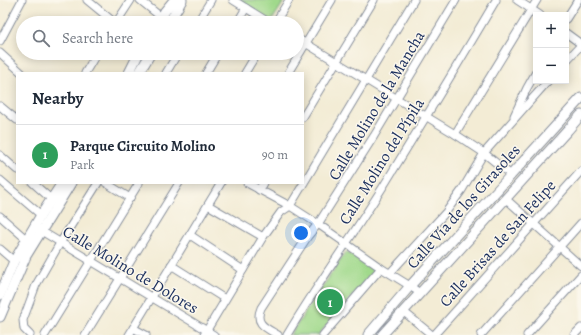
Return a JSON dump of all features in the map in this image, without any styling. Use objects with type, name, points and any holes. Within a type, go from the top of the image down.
[{"type":"street","points":[[0,41],[22,0]]},
{"type":"street","points":[[87,0],[106,16]]},
{"type":"street","points":[[120,16],[131,0]]},
{"type":"street","points":[[140,0],[155,16]]},
{"type":"street","points":[[162,16],[174,0]]},
{"type":"street","points":[[173,16],[182,0]]},
{"type":"street","points":[[201,16],[211,0]]},
{"type":"street","points":[[233,0],[259,16]]},
{"type":"street","points":[[279,16],[289,0]]},
{"type":"street","points":[[304,46],[332,0]]},
{"type":"street","points":[[304,115],[374,0]]},
{"type":"street","points":[[304,182],[414,0]]},
{"type":"street","name":"Calle Molino de la Mancha","points":[[278,335],[262,326],[259,320],[261,308],[308,236],[318,224],[374,136],[456,0]]},
{"type":"street","name":"Calle Molino del Pípila","points":[[287,335],[426,116],[496,0]]},
{"type":"street","points":[[517,0],[536,12]]},
{"type":"street","points":[[455,134],[537,0]]},
{"type":"street","points":[[569,14],[578,0]]},
{"type":"street","points":[[241,16],[246,8]]},
{"type":"street","points":[[569,35],[581,44],[569,58]]},
{"type":"street","points":[[306,43],[455,134],[484,153],[511,175]]},
{"type":"street","points":[[0,53],[21,72]]},
{"type":"street","points":[[86,72],[93,60]]},
{"type":"street","points":[[130,72],[136,60]]},
{"type":"street","points":[[140,72],[147,60]]},
{"type":"street","points":[[167,72],[174,60]]},
{"type":"street","points":[[207,72],[214,60]]},
{"type":"street","points":[[246,72],[253,60]]},
{"type":"street","points":[[289,72],[296,60]]},
{"type":"street","points":[[511,121],[533,78]]},
{"type":"street","points":[[390,273],[446,212],[462,190],[484,153],[545,84]]},
{"type":"street","name":"Calle Vía de los Girasoles","points":[[368,335],[410,286],[581,98]]},
{"type":"street","points":[[0,106],[16,119]]},
{"type":"street","name":"Calle Vía de los Girasoles","points":[[382,335],[581,114]]},
{"type":"street","points":[[0,155],[16,169]]},
{"type":"street","name":"Calle Brisas de San Felipe","points":[[433,335],[581,171]]},
{"type":"street","points":[[0,180],[41,215]]},
{"type":"street","points":[[34,184],[52,199]]},
{"type":"street","points":[[0,295],[14,261],[26,239],[38,229],[41,215],[61,184]]},
{"type":"street","points":[[0,317],[17,274],[38,229],[70,184]]},
{"type":"street","points":[[30,335],[24,329],[23,320],[36,285],[60,243],[97,184]]},
{"type":"street","points":[[108,184],[130,198]]},
{"type":"street","points":[[45,335],[139,184]]},
{"type":"street","points":[[85,335],[121,279],[176,184]]},
{"type":"street","points":[[129,335],[220,184]]},
{"type":"street","points":[[249,184],[290,206],[420,294]]},
{"type":"street","points":[[258,190],[262,184]]},
{"type":"street","points":[[206,333],[263,237],[281,212],[290,206],[303,184]]},
{"type":"street","points":[[506,199],[581,266]]},
{"type":"street","points":[[208,205],[263,237]]},
{"type":"street","points":[[0,216],[26,239]]},
{"type":"street","points":[[481,335],[581,223]]},
{"type":"street","name":"Calle Molino de Dolores","points":[[38,229],[152,298],[206,333],[214,335]]},
{"type":"street","points":[[190,235],[243,270]]},
{"type":"street","points":[[0,249],[14,261]]},
{"type":"street","points":[[171,265],[225,299]]},
{"type":"street","points":[[323,335],[381,268]]},
{"type":"street","points":[[527,335],[581,275]]},
{"type":"street","points":[[404,312],[433,335]]},
{"type":"street","points":[[134,328],[146,335]]},
{"type":"street","points":[[574,335],[581,328]]},
{"type":"green space","points":[[237,0],[285,0],[275,16],[262,16]]},
{"type":"green space","points":[[346,252],[377,268],[318,335],[290,335]]},
{"type":"place","name":"Parque Circuito Molino","points":[[330,302]]}]
